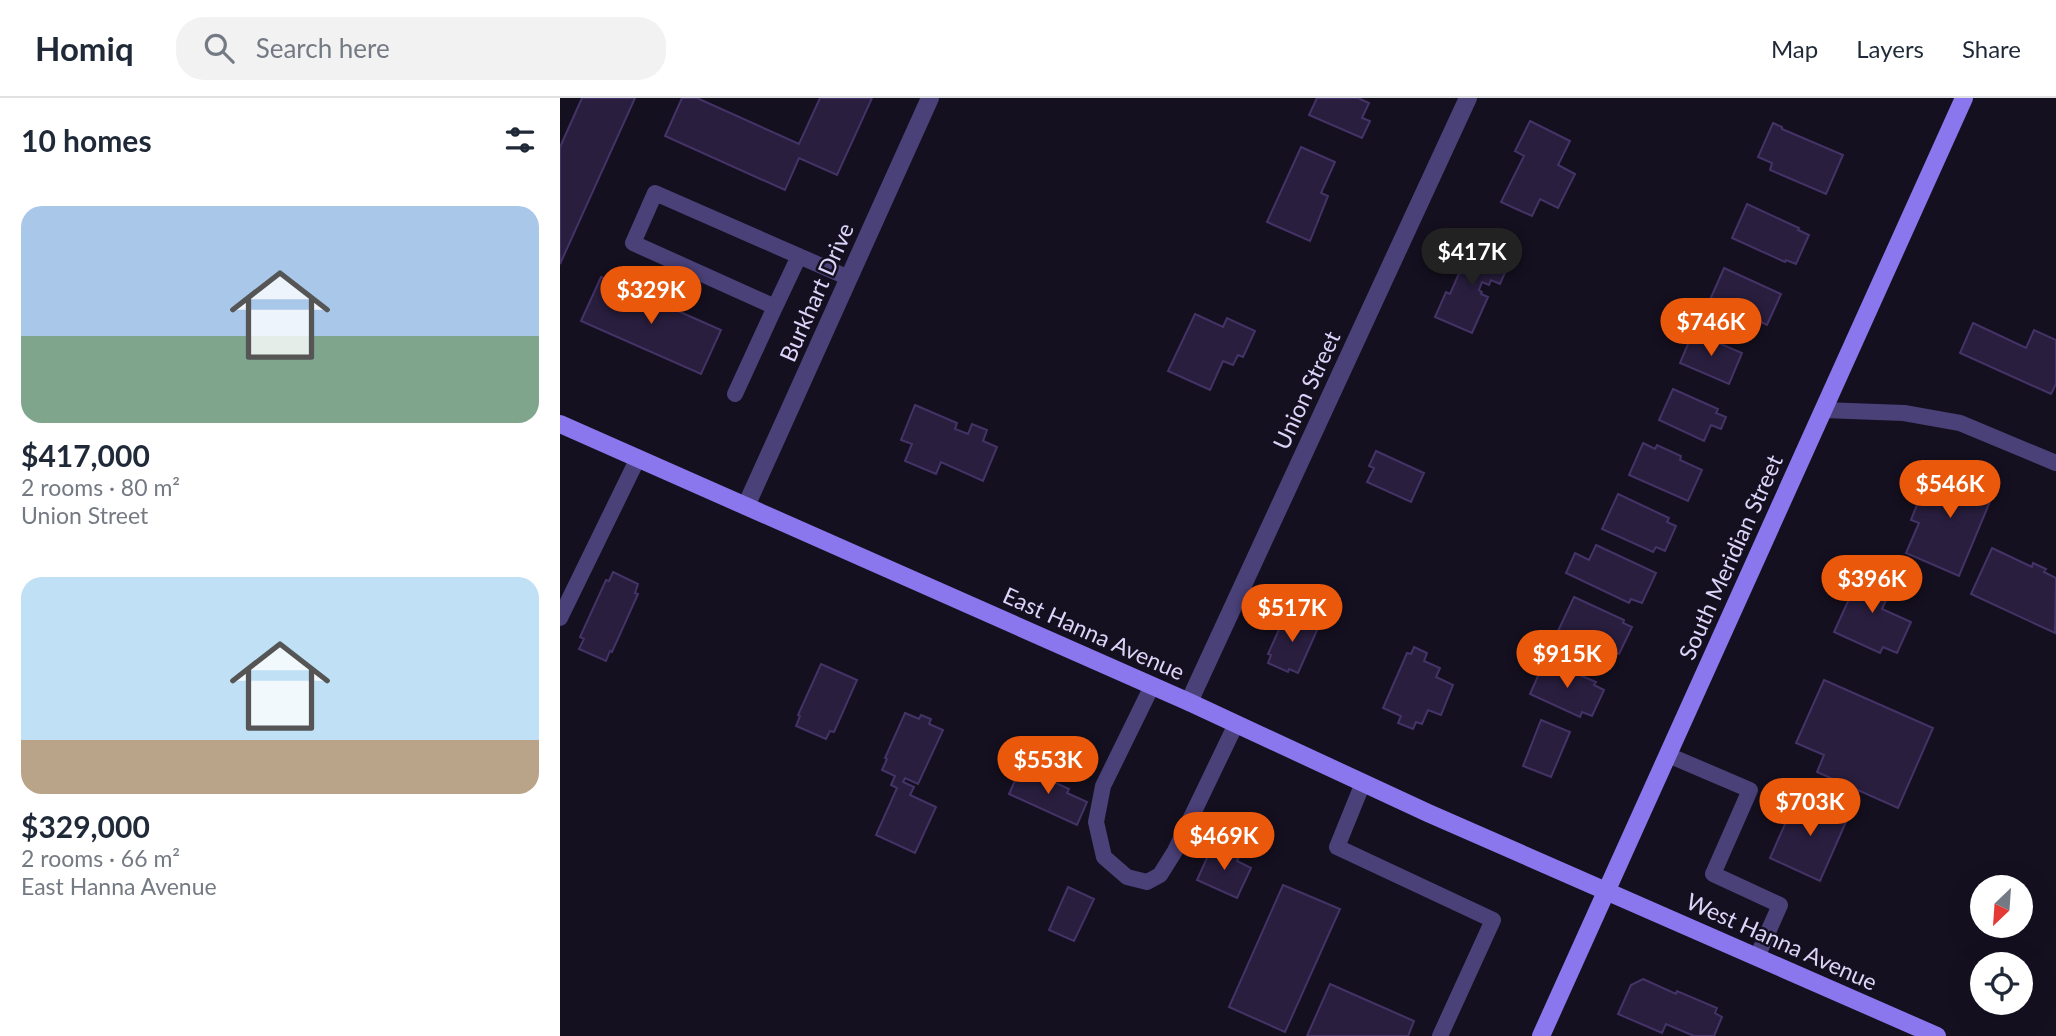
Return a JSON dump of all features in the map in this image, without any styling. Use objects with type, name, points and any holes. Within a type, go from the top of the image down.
[{"type":"main road","name":"South Meridian Street","points":[[1541,1036],[1964,98]]},
{"type":"main road","name":"East Hanna Avenue","points":[[560,424],[1188,702],[1606,891]]},
{"type":"main road","name":"West Hanna Avenue","points":[[1606,891],[1937,1036]]},
{"type":"street","name":"Burkhart Drive","points":[[746,506],[930,98]]},
{"type":"street","name":"Union Street","points":[[1188,702],[1468,98]]},
{"type":"lane","points":[[775,307],[633,243],[655,193],[849,278]]},
{"type":"lane","points":[[735,394],[799,256]]},
{"type":"lane","points":[[1823,410],[1904,413],[1960,422],[2056,463]]},
{"type":"lane","points":[[560,618],[638,458]]},
{"type":"lane","points":[[1152,686],[1103,786],[1096,822],[1104,857],[1127,877],[1147,882],[1160,875],[1175,851],[1236,724]]},
{"type":"lane","points":[[1668,755],[1750,790],[1713,874],[1780,905],[1757,957]]},
{"type":"lane","points":[[1363,783],[1338,847],[1493,920],[1440,1036]]},
{"type":"building","points":[[582,98],[635,98],[560,264],[560,147]]},
{"type":"building","points":[[682,98],[697,98],[799,144],[820,98],[872,98],[837,175],[799,158],[785,190],[665,136]]},
{"type":"building","points":[[1317,98],[1358,98],[1369,103],[1362,118],[1370,121],[1362,138],[1309,115]]},
{"type":"building","points":[[1530,121],[1570,141],[1558,165],[1575,174],[1558,208],[1540,199],[1532,216],[1501,202],[1524,156],[1515,151]]},
{"type":"building","points":[[1773,123],[1843,155],[1826,194],[1770,170],[1772,163],[1758,157]]},
{"type":"building","points":[[1301,147],[1335,162],[1321,193],[1328,196],[1310,241],[1267,222]]},
{"type":"building","points":[[1747,204],[1809,235],[1796,264],[1786,260],[1785,262],[1732,238]]},
{"type":"building","points":[[1472,244],[1510,261],[1500,284],[1491,280],[1489,285],[1482,282],[1479,290],[1488,297],[1472,333],[1435,317],[1446,292],[1450,294]]},
{"type":"building","points":[[1724,268],[1781,294],[1767,325],[1759,321],[1757,324],[1709,302]]},
{"type":"building","points":[[601,277],[721,330],[701,374],[581,321]]},
{"type":"building","points":[[1195,314],[1223,327],[1227,318],[1255,331],[1243,357],[1238,355],[1233,365],[1223,361],[1210,390],[1168,371]]},
{"type":"building","points":[[1973,323],[2026,348],[2034,330],[2056,340],[2056,384],[2051,394],[1960,353]]},
{"type":"building","points":[[1693,332],[1742,353],[1729,384],[1680,363]]},
{"type":"building","points":[[1673,389],[1718,409],[1716,413],[1726,417],[1721,429],[1711,425],[1704,441],[1659,420]]},
{"type":"building","points":[[915,405],[957,423],[955,429],[968,434],[972,424],[987,430],[983,441],[997,447],[983,481],[941,462],[936,474],[905,461],[912,444],[901,440]]},
{"type":"building","points":[[1643,443],[1655,449],[1657,445],[1702,470],[1688,501],[1629,475]]},
{"type":"building","points":[[1376,451],[1424,473],[1411,502],[1367,482],[1374,468],[1369,466]]},
{"type":"building","points":[[1944,464],[1996,487],[1959,576],[1906,553],[1919,523],[1911,520],[1922,492],[1931,496]]},
{"type":"building","points":[[1618,494],[1669,518],[1667,522],[1676,526],[1665,551],[1656,547],[1653,552],[1602,529]]},
{"type":"building","points":[[1596,545],[1656,573],[1642,603],[1631,599],[1629,603],[1566,573],[1575,553],[1589,560]]},
{"type":"building","points":[[1992,548],[2032,567],[2033,563],[2046,569],[2044,572],[2056,578],[2055,633],[1971,594]]},
{"type":"building","points":[[1864,566],[1895,580],[1882,609],[1911,622],[1897,653],[1883,647],[1880,653],[1834,632]]},
{"type":"building","points":[[613,572],[638,584],[635,593],[638,594],[606,661],[579,649],[584,639],[580,637],[606,580],[609,581]]},
{"type":"building","points":[[1574,597],[1624,620],[1623,623],[1632,627],[1619,654],[1609,650],[1608,654],[1558,631]]},
{"type":"building","points":[[1286,614],[1318,628],[1298,673],[1289,669],[1288,672],[1268,663],[1271,655],[1268,654]]},
{"type":"building","points":[[1414,647],[1427,653],[1424,661],[1440,668],[1436,677],[1453,685],[1441,715],[1428,710],[1422,724],[1416,722],[1413,729],[1398,723],[1401,716],[1383,708],[1407,653],[1411,654]]},
{"type":"building","points":[[1545,660],[1596,682],[1594,685],[1604,690],[1592,716],[1582,712],[1580,717],[1530,694]]},
{"type":"building","points":[[821,664],[857,680],[834,732],[830,731],[826,739],[796,726],[800,716],[798,715]]},
{"type":"building","points":[[1824,680],[1933,728],[1898,808],[1817,772],[1824,755],[1796,743]]},
{"type":"building","points":[[905,713],[919,719],[921,715],[931,719],[929,724],[943,730],[918,784],[905,778],[903,782],[914,787],[910,795],[936,807],[915,853],[876,835],[897,788],[891,785],[895,776],[882,770]]},
{"type":"building","points":[[1541,720],[1570,732],[1551,777],[1523,766]]},
{"type":"building","points":[[1021,767],[1069,789],[1067,793],[1087,802],[1077,825],[1009,794]]},
{"type":"building","points":[[1806,795],[1849,815],[1820,881],[1770,858],[1785,824],[1799,810]]},
{"type":"building","points":[[1225,848],[1240,855],[1237,861],[1251,868],[1237,898],[1197,880],[1211,849],[1222,854]]},
{"type":"building","points":[[1283,885],[1340,909],[1285,1032],[1229,1007]]},
{"type":"building","points":[[1068,887],[1094,899],[1074,941],[1049,930]]},
{"type":"building","points":[[1643,979],[1717,1008],[1715,1013],[1722,1017],[1714,1036],[1694,1036],[1666,1024],[1662,1033],[1618,1014],[1631,985]]},
{"type":"building","points":[[1330,984],[1414,1021],[1408,1036],[1307,1036]]}]
